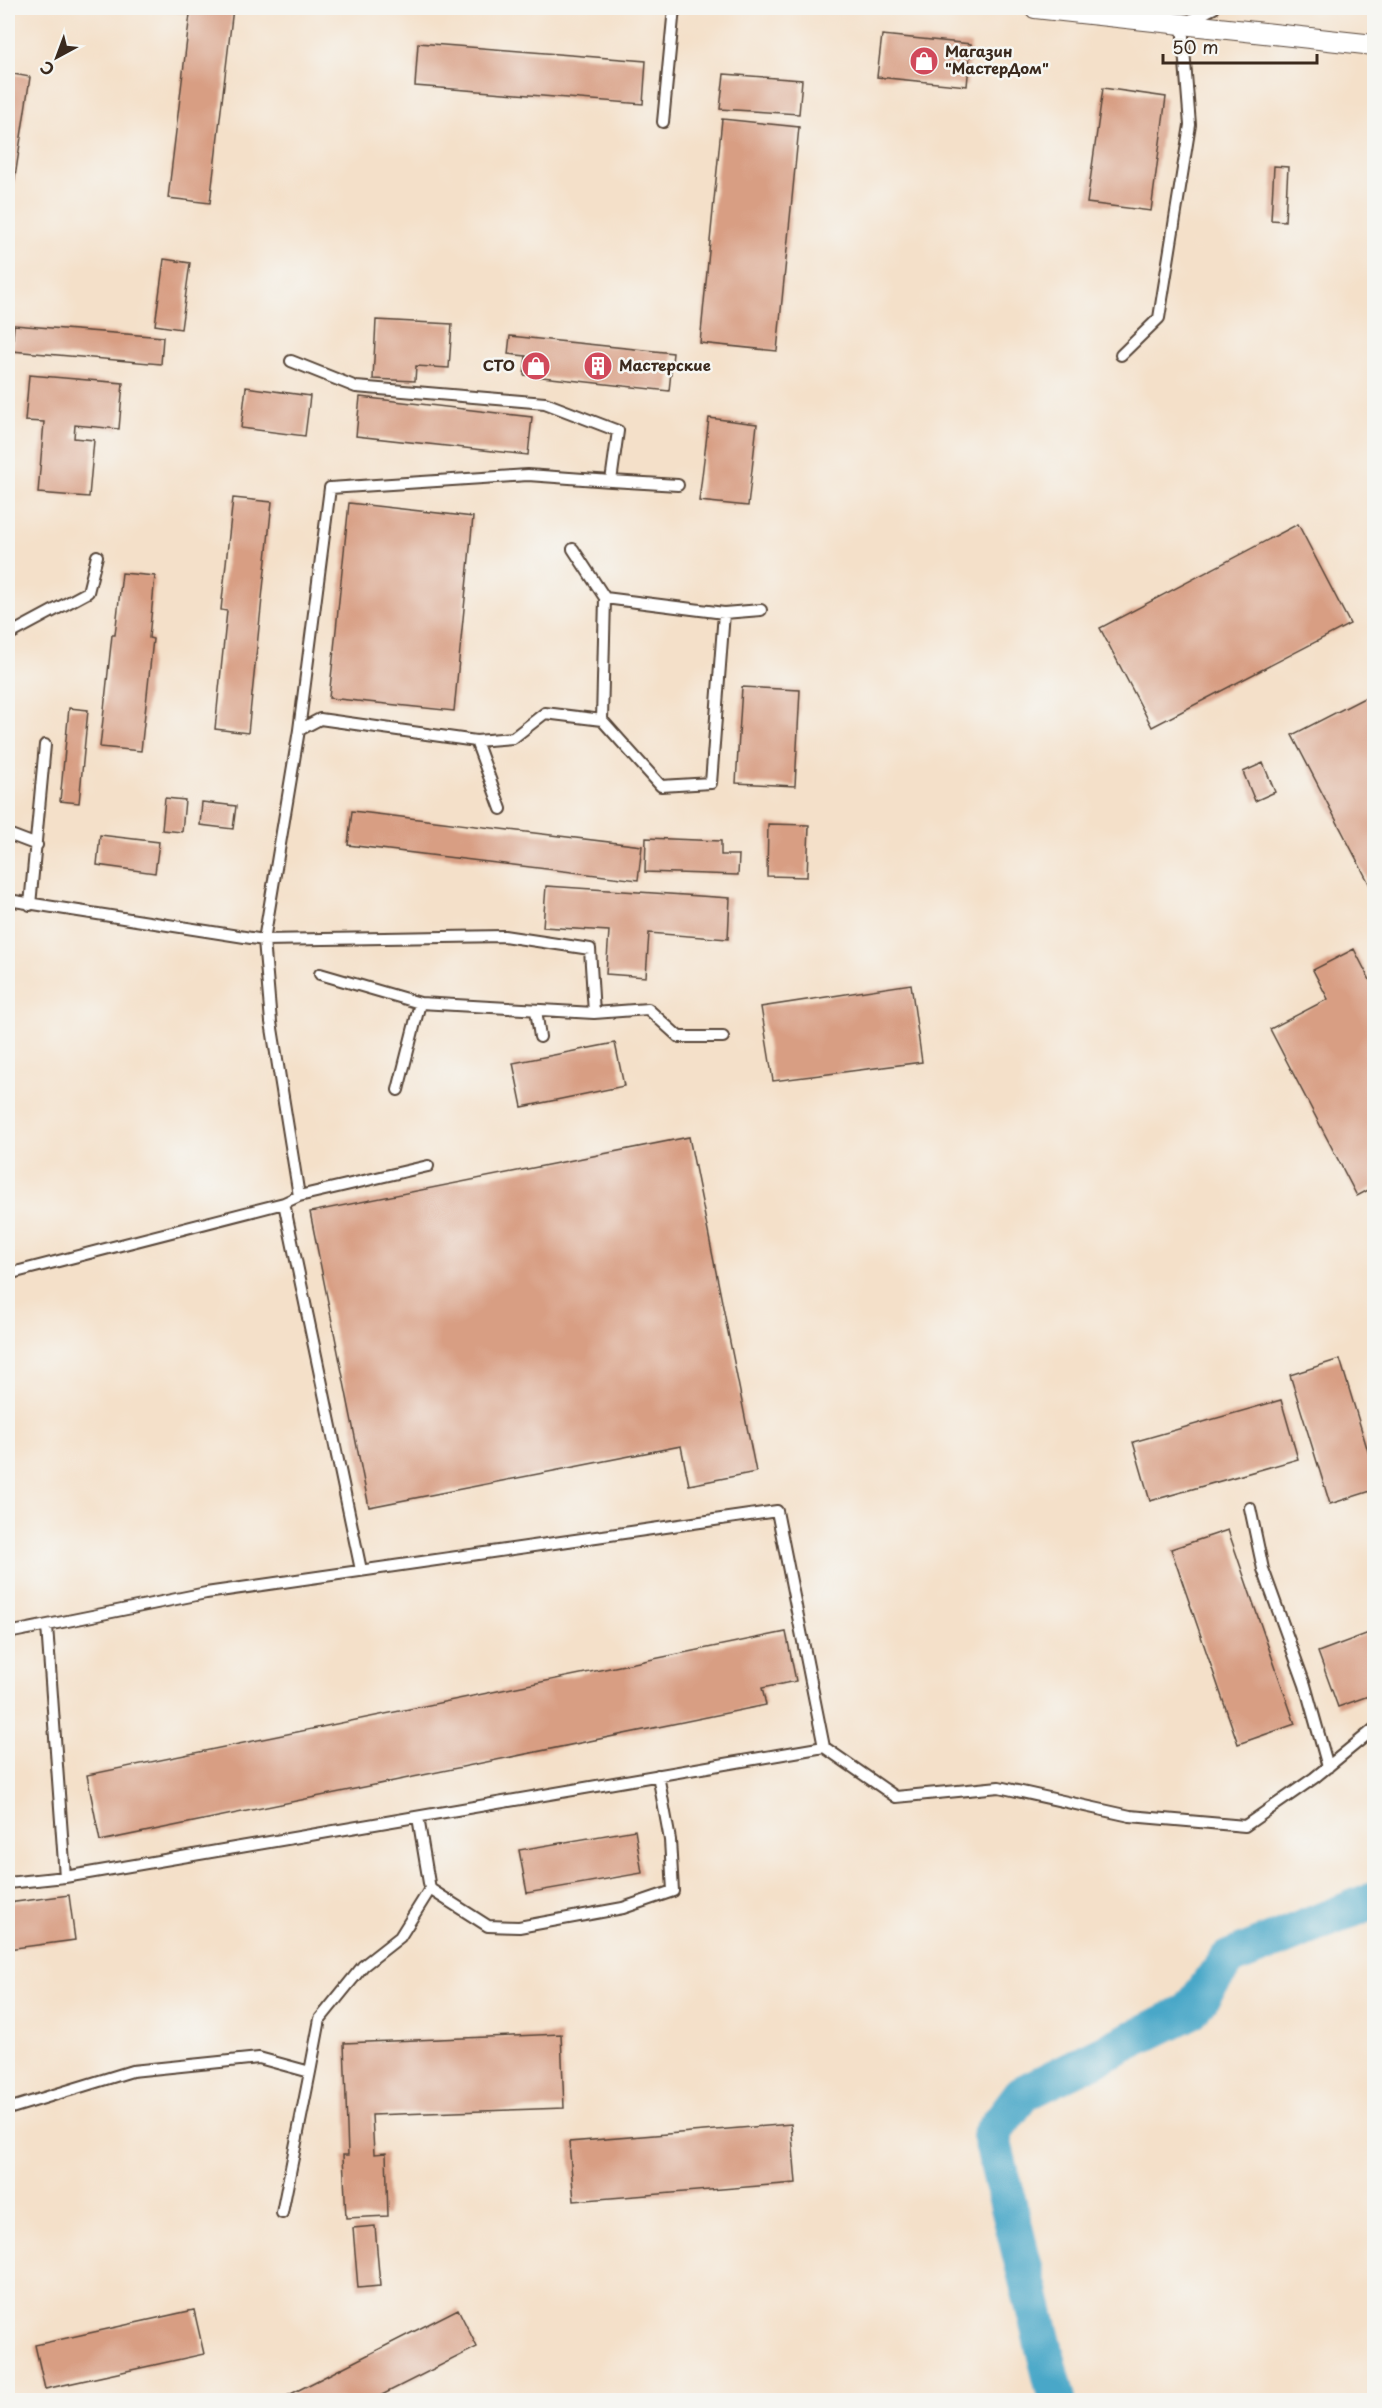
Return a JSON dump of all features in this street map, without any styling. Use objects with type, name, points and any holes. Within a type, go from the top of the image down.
[{"type":"street","points":[[1035,8],[1374,45]]},
{"type":"lane","points":[[663,122],[674,8]]},
{"type":"lane","points":[[1121,355],[1159,318],[1190,125],[1182,24],[1214,8]]},
{"type":"lane","points":[[291,362],[356,387],[545,403],[618,431],[611,481]]},
{"type":"lane","points":[[299,1196],[270,1022],[264,940],[299,730],[330,488],[528,475],[678,485]]},
{"type":"lane","points":[[573,549],[605,598],[602,720]]},
{"type":"lane","points":[[8,635],[88,592],[97,556]]},
{"type":"lane","points":[[605,598],[724,613],[761,610]]},
{"type":"lane","points":[[299,730],[320,718],[476,741],[513,738],[545,713],[602,720],[661,786],[711,783],[724,613]]},
{"type":"lane","points":[[476,741],[501,809]]},
{"type":"lane","points":[[30,905],[45,745]]},
{"type":"lane","points":[[8,834],[37,845]]},
{"type":"lane","points":[[8,900],[264,940],[504,936],[590,949],[594,1013]]},
{"type":"lane","points":[[320,974],[420,1003],[594,1013],[648,1009],[679,1037],[723,1037]]},
{"type":"lane","points":[[398,1090],[420,1003]]},
{"type":"lane","points":[[536,1010],[540,1037]]},
{"type":"lane","points":[[8,1274],[284,1203],[299,1196],[428,1166]]},
{"type":"lane","points":[[284,1203],[361,1570]]},
{"type":"lane","points":[[1250,1508],[1263,1569],[1305,1685],[1328,1767]]},
{"type":"lane","points":[[8,1634],[206,1593],[777,1511],[824,1747],[896,1797],[999,1787],[1130,1816],[1245,1826],[1328,1767],[1374,1728]]},
{"type":"lane","points":[[47,1626],[65,1877]]},
{"type":"lane","points":[[8,1883],[65,1877],[824,1747]]},
{"type":"lane","points":[[430,1889],[488,1926],[519,1927],[623,1908],[673,1891],[670,1840],[658,1775]]},
{"type":"lane","points":[[282,2213],[320,2019],[363,1966],[400,1937],[430,1889],[418,1817]]},
{"type":"lane","points":[[8,2109],[132,2071],[259,2058],[310,2072]]},
{"type":"building","points":[[142,8],[233,8],[210,203],[168,198],[190,14]]},
{"type":"building","name":"Магазин \"МастерДом\"","points":[[882,35],[971,44],[967,86],[877,77]]},
{"type":"building","points":[[418,43],[646,61],[643,104],[415,86]]},
{"type":"building","points":[[8,73],[30,77],[9,217],[8,217]]},
{"type":"building","points":[[724,74],[802,80],[799,114],[720,109]]},
{"type":"building","points":[[1103,88],[1166,97],[1151,211],[1087,203]]},
{"type":"building","points":[[722,119],[799,127],[777,351],[700,343]]},
{"type":"building","points":[[1274,166],[1288,167],[1285,221],[1271,220]]},
{"type":"building","points":[[164,259],[190,263],[181,329],[155,325]]},
{"type":"building","points":[[376,320],[452,324],[449,368],[416,366],[415,381],[373,379]]},
{"type":"building","points":[[14,325],[163,337],[161,364],[12,351]]},
{"type":"building","name":"Мастерские","points":[[510,336],[673,353],[669,391],[524,375],[526,356],[508,354]]},
{"type":"building","points":[[29,375],[123,383],[119,429],[75,425],[74,438],[94,440],[89,497],[38,493],[44,422],[25,421]]},
{"type":"building","points":[[246,387],[310,396],[305,436],[241,428]]},
{"type":"building","points":[[360,397],[532,417],[528,455],[356,436]]},
{"type":"building","points":[[709,418],[757,424],[748,506],[699,501]]},
{"type":"building","points":[[233,498],[272,502],[248,733],[215,729],[227,611],[221,610]]},
{"type":"building","points":[[349,503],[473,517],[454,711],[329,698]]},
{"type":"building","points":[[1298,524],[1350,624],[1152,727],[1100,628]]},
{"type":"building","points":[[122,573],[155,576],[149,638],[153,639],[141,751],[100,747],[112,635],[115,635]]},
{"type":"building","points":[[742,687],[800,690],[795,786],[736,783]]},
{"type":"building","points":[[1374,693],[1374,893],[1292,735]]},
{"type":"building","points":[[69,708],[88,710],[79,803],[60,801]]},
{"type":"building","points":[[1263,763],[1275,792],[1255,801],[1243,772]]},
{"type":"building","points":[[165,798],[185,800],[182,832],[162,830]]},
{"type":"building","points":[[202,802],[236,806],[233,829],[200,825]]},
{"type":"building","points":[[352,811],[642,846],[638,880],[348,845]]},
{"type":"building","points":[[768,824],[809,825],[807,877],[767,876]]},
{"type":"building","points":[[100,835],[159,842],[155,873],[97,865]]},
{"type":"building","points":[[646,838],[721,841],[721,855],[739,855],[738,875],[645,872]]},
{"type":"building","points":[[546,886],[730,898],[728,939],[649,933],[646,977],[606,974],[609,931],[543,927]]},
{"type":"building","points":[[1354,949],[1374,988],[1374,1187],[1357,1196],[1270,1029],[1328,999],[1313,970]]},
{"type":"building","points":[[911,984],[922,1062],[773,1081],[761,1007]]},
{"type":"building","points":[[615,1043],[624,1086],[522,1107],[513,1063]]},
{"type":"building","points":[[689,1137],[756,1472],[689,1485],[681,1446],[369,1507],[310,1212]]},
{"type":"building","points":[[1340,1359],[1374,1471],[1374,1490],[1330,1504],[1290,1375]]},
{"type":"building","points":[[1281,1400],[1298,1459],[1150,1501],[1133,1442]]},
{"type":"building","points":[[1228,1530],[1295,1724],[1238,1744],[1171,1549]]},
{"type":"building","points":[[1374,1631],[1374,1694],[1338,1707],[1318,1652]]},
{"type":"building","points":[[786,1632],[796,1681],[762,1688],[766,1705],[100,1841],[87,1775]]},
{"type":"building","points":[[635,1830],[642,1873],[527,1893],[519,1850]]},
{"type":"building","points":[[69,1895],[75,1940],[8,1949],[8,1903]]},
{"type":"building","points":[[561,2034],[564,2108],[372,2115],[374,2154],[386,2153],[388,2216],[346,2218],[343,2155],[348,2155],[344,2043]]},
{"type":"building","points":[[791,2124],[796,2183],[574,2201],[569,2142]]},
{"type":"building","points":[[375,2226],[380,2286],[358,2288],[353,2228]]},
{"type":"building","points":[[458,2309],[477,2347],[372,2400],[279,2400]]},
{"type":"building","points":[[194,2310],[204,2354],[45,2389],[35,2345]]},
{"type":"waterway","points":[[1057,2400],[991,2135],[1022,2094],[1190,2011],[1228,1959],[1374,1900]]},
{"type":"place","name":"Магазин \"МастерДом\"","points":[[924,61]]},
{"type":"place","name":"СТО","points":[[536,366]]},
{"type":"place","name":"Мастерские","points":[[598,366]]}]
